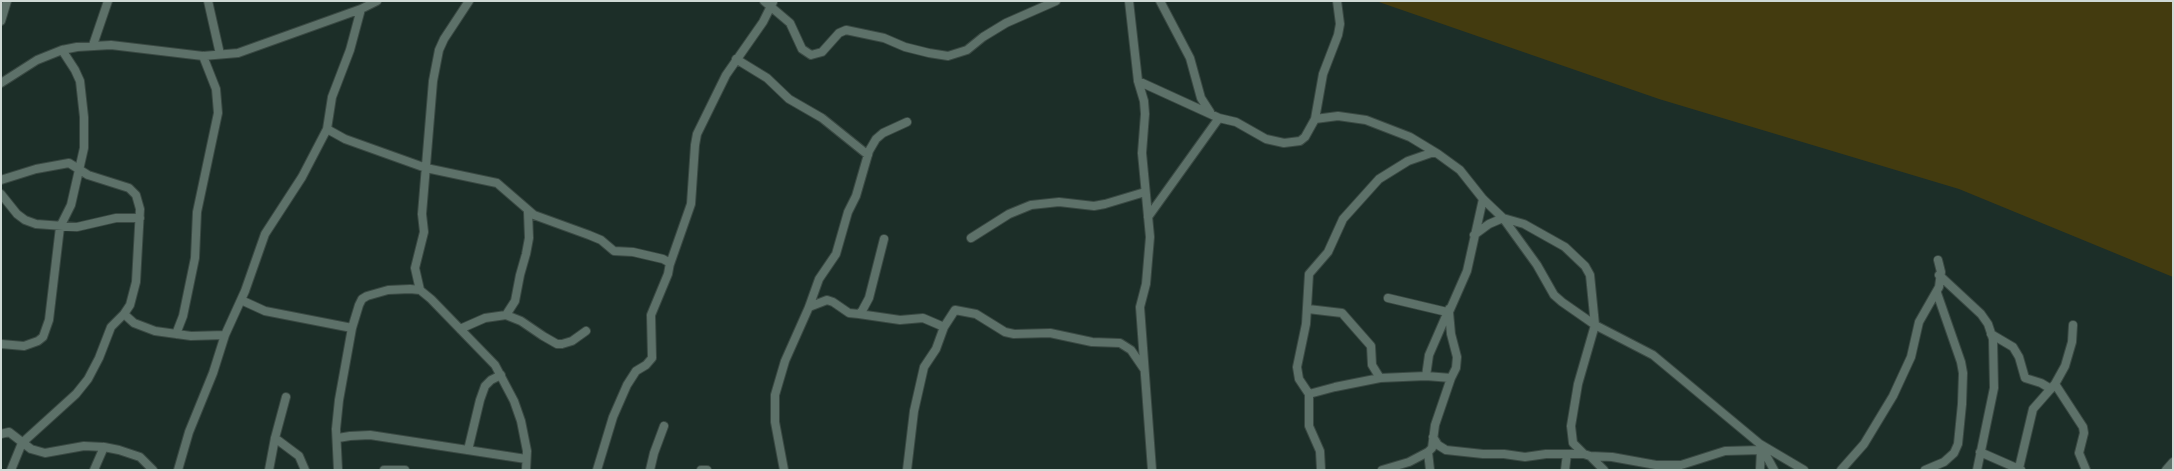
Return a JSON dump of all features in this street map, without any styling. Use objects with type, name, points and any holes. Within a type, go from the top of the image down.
[{"type":"street","points":[[1,21],[7,1]]},
{"type":"street","points":[[93,46],[108,1]]},
{"type":"street","points":[[208,1],[220,54]]},
{"type":"street","points":[[1,83],[38,60],[62,50],[93,46],[111,45],[203,56],[238,53],[361,9],[377,1]]},
{"type":"street","points":[[469,1],[449,30],[439,50],[433,81],[422,214],[424,232],[415,262],[416,281],[420,290],[431,299],[490,358],[501,375],[514,401],[521,421],[527,451],[526,470]]},
{"type":"street","points":[[764,1],[772,3],[790,23],[802,48],[811,55],[822,52],[839,33],[846,30],[884,38],[923,51],[948,56],[967,50],[983,37],[1006,23],[1056,1]]},
{"type":"street","points":[[1129,1],[1138,81],[1144,101],[1142,153],[1148,217],[1149,263],[1145,296],[1140,307],[1152,470]]},
{"type":"street","points":[[1160,1],[1190,58],[1204,104],[1216,116]]},
{"type":"street","points":[[1138,81],[1216,116],[1236,122],[1266,138],[1288,143],[1300,141],[1305,137],[1315,119],[1323,74],[1340,24],[1337,1]]},
{"type":"street","points":[[597,470],[613,417],[627,386],[636,371],[646,365],[652,358],[651,315],[690,204],[695,140],[705,115],[736,59],[758,30],[772,3]]},
{"type":"street","points":[[178,470],[186,439],[213,373],[225,335],[241,300],[265,234],[302,177],[327,129],[332,98],[350,50],[361,9]]},
{"type":"street","points":[[1,344],[24,346],[43,337],[49,320],[60,227],[71,205],[75,166],[82,156],[84,117],[82,94],[75,70],[62,50]]},
{"type":"street","points":[[176,334],[183,316],[195,258],[197,212],[218,113],[216,89],[203,56]]},
{"type":"street","points":[[736,59],[766,78],[789,98],[822,118],[868,155]]},
{"type":"street","points":[[1148,217],[1216,116]]},
{"type":"street","points":[[1315,119],[1338,116],[1366,120],[1410,137],[1460,170],[1483,199],[1503,218],[1537,265],[1554,294],[1595,325],[1652,355],[1762,448],[1804,470]]},
{"type":"street","points":[[784,470],[775,422],[775,395],[784,361],[809,307],[819,279],[836,254],[848,212],[859,190],[868,155],[876,139],[883,133],[906,122]]},
{"type":"street","points":[[327,129],[345,139],[426,168],[497,183],[528,212],[589,235],[600,240],[614,250],[663,259],[670,264]]},
{"type":"street","points":[[1321,470],[1320,451],[1309,426],[1309,394],[1299,379],[1297,367],[1308,309],[1309,274],[1328,252],[1337,230],[1351,209],[1383,176],[1408,161],[1434,152]]},
{"type":"street","points":[[1,180],[36,168],[64,163],[75,166],[88,175],[123,185],[134,192],[139,202],[140,218],[136,282],[130,305],[124,314],[111,327],[94,369],[76,394],[22,443],[11,470]]},
{"type":"street","points":[[971,238],[1009,214],[1031,205],[1058,202],[1094,206],[1106,204],[1145,192]]},
{"type":"street","points":[[1,194],[25,220],[36,224],[60,227],[77,226],[116,218],[140,218]]},
{"type":"street","points":[[1426,376],[1429,355],[1447,312],[1467,271],[1483,199]]},
{"type":"street","points":[[506,315],[515,301],[520,275],[528,247],[528,212]]},
{"type":"street","points":[[1474,236],[1489,224],[1503,218],[1524,224],[1565,247],[1584,266],[1590,275],[1595,325],[1578,384],[1572,413],[1573,443],[1604,470]]},
{"type":"street","points":[[859,314],[866,306],[869,298],[884,239]]},
{"type":"street","points":[[1841,470],[1864,444],[1889,406],[1911,357],[1919,322],[1937,293],[1941,280],[1939,275],[1941,272],[1938,260]]},
{"type":"street","points":[[1939,275],[1981,314],[1988,324],[1991,334],[1994,388],[1977,470]]},
{"type":"street","points":[[409,290],[416,281]]},
{"type":"street","points":[[338,470],[338,438],[336,429],[339,400],[352,328],[362,299],[388,290],[420,290]]},
{"type":"street","points":[[1925,470],[1944,462],[1954,453],[1958,444],[1962,404],[1963,372],[1961,362],[1937,293]]},
{"type":"street","points":[[1388,298],[1447,312]]},
{"type":"street","points":[[241,300],[265,311],[352,328]]},
{"type":"street","points":[[809,307],[827,300],[849,313],[900,320],[923,318],[944,327]]},
{"type":"street","points":[[1382,470],[1409,462],[1428,452],[1432,448],[1433,437],[1451,378],[1456,368],[1457,357],[1451,334],[1449,312],[1451,304]]},
{"type":"street","points":[[1308,309],[1342,313],[1371,346],[1372,365],[1380,378]]},
{"type":"street","points":[[907,470],[914,411],[924,367],[936,350],[944,327],[952,313],[956,310],[976,314],[1005,332],[1014,334],[1050,333],[1092,342],[1120,344],[1131,350],[1145,372]]},
{"type":"street","points":[[124,314],[134,323],[156,331],[176,334],[225,335]]},
{"type":"street","points":[[460,329],[485,318],[506,315],[521,321],[557,344],[572,341],[586,331]]},
{"type":"street","points":[[1980,452],[2020,469],[2033,409],[2053,387],[2065,366],[2069,354],[2073,325]]},
{"type":"street","points":[[1991,334],[2013,347],[2019,357],[2025,378],[2053,387],[2083,427],[2084,433],[2079,452],[2086,470]]},
{"type":"street","points":[[468,450],[480,400],[485,386],[491,380],[501,375]]},
{"type":"street","points":[[1309,394],[1334,386],[1380,378],[1426,376],[1451,378]]},
{"type":"street","points":[[269,470],[274,438],[286,397]]},
{"type":"street","points":[[650,470],[654,453],[664,426]]},
{"type":"street","points":[[1,434],[9,432],[31,449],[45,454],[84,446],[104,447],[140,457],[153,470]]},
{"type":"street","points":[[338,438],[354,435],[370,435],[526,459]]},
{"type":"street","points":[[1433,437],[1438,444],[1446,450],[1525,457],[1546,454],[1587,455],[1612,457],[1656,465],[1682,466],[1725,451],[1762,448]]},
{"type":"street","points":[[274,438],[300,456],[305,470]]},
{"type":"street","points":[[94,470],[104,447]]},
{"type":"street","points":[[1760,470],[1762,448]]},
{"type":"street","points":[[1762,448],[1774,470]]},
{"type":"street","points":[[1428,452],[1430,470]]},
{"type":"street","points":[[1565,470],[1567,454]]},
{"type":"street","points":[[2166,470],[2173,462]]},
{"type":"street","points":[[384,470],[405,470]]},
{"type":"street","points":[[701,470],[707,470]]},
{"type":"shaded area","points":[[1376,1],[2173,1],[2173,277],[1959,189],[1659,99]]}]
